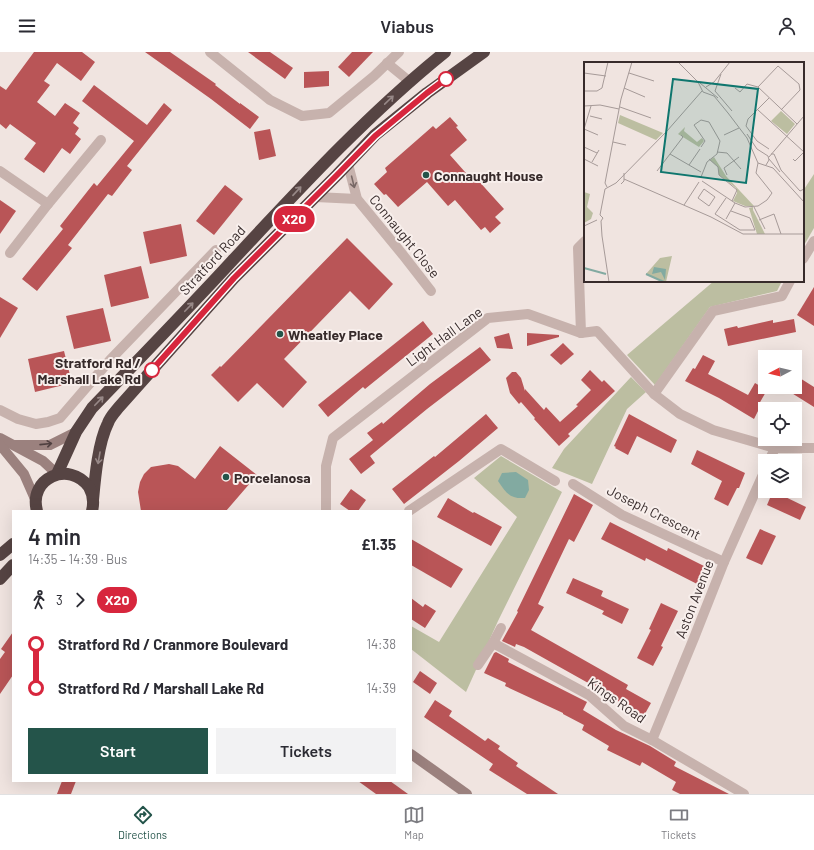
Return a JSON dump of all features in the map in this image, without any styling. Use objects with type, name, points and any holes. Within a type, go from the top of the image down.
[{"type":"highway","name":"Stratford Road","points":[[57,474],[76,432],[92,408],[322,164],[409,81],[445,52]]},
{"type":"highway","name":"Stratford Road","points":[[93,507],[95,481],[102,436],[109,421],[119,407],[234,278],[375,136],[427,93],[484,52]]},
{"type":"highway","points":[[35,507],[38,491],[42,483],[57,474],[67,474],[77,476],[85,482],[91,490],[93,507]]},
{"type":"highway","points":[[0,555],[12,545]]},
{"type":"highway","points":[[0,578],[12,566]]},
{"type":"main road","points":[[13,445],[50,445],[76,432]]},
{"type":"main road","points":[[0,438],[43,462],[57,474]]},
{"type":"main road","points":[[0,445],[24,474],[35,507]]},
{"type":"main road","points":[[412,755],[467,794]]},
{"type":"street","points":[[210,52],[270,100],[302,116],[329,113],[399,52]]},
{"type":"street","points":[[387,63],[409,81]]},
{"type":"street","points":[[10,253],[101,140]]},
{"type":"street","name":"Connaught Close","points":[[348,164],[357,199],[431,291]]},
{"type":"street","points":[[0,171],[48,204]]},
{"type":"street","name":"Connaught Close","points":[[316,197],[357,199]]},
{"type":"street","points":[[804,258],[814,240]]},
{"type":"street","points":[[581,332],[578,248],[584,242]]},
{"type":"street","points":[[0,410],[18,419],[36,424],[60,418],[110,360],[216,250]]},
{"type":"street","points":[[654,394],[713,311],[782,296],[789,282]]},
{"type":"street","name":"Light Hall Lane","points":[[326,510],[326,466],[333,438],[488,318],[528,314],[581,332],[597,331],[654,394],[680,414],[713,430],[775,448],[814,448]]},
{"type":"street","points":[[772,454],[775,448]]},
{"type":"street","points":[[410,510],[501,449],[555,481]]},
{"type":"street","name":"Joseph Crescent","points":[[573,484],[622,515],[724,562]]},
{"type":"street","name":"Aston Avenue","points":[[652,740],[724,562],[758,486]]},
{"type":"street","points":[[478,665],[501,628]]},
{"type":"street","name":"Kings Road","points":[[493,642],[589,696],[624,726],[652,740],[744,794]]},
{"type":"green space","points":[[814,174],[814,228],[804,245],[804,189]]},
{"type":"green space","points":[[713,282],[782,282],[777,291],[710,307],[655,385],[627,355]]},
{"type":"green space","points":[[631,377],[646,392],[627,409],[592,484],[552,468],[564,449]]},
{"type":"green space","points":[[501,456],[562,492],[498,621],[466,692],[412,650],[412,627],[439,642],[517,517],[474,478]]},
{"type":"water","points":[[516,472],[528,480],[529,490],[525,498],[512,496],[503,489],[498,481],[502,473]]},
{"type":"building","points":[[34,52],[82,52],[95,62],[81,81],[57,63],[44,81],[50,85],[37,102],[55,116],[65,103],[80,113],[73,123],[79,128],[75,134],[81,139],[70,154],[62,148],[44,173],[24,159],[36,143],[10,124],[6,129],[0,124],[0,86],[6,90]]},
{"type":"building","points":[[145,52],[170,52],[216,84],[215,85],[259,117],[250,129]]},
{"type":"building","points":[[248,52],[270,52],[293,68],[285,79]]},
{"type":"building","points":[[352,52],[373,52],[349,77],[338,67]]},
{"type":"building","points":[[329,71],[329,86],[304,88],[304,72]]},
{"type":"building","points":[[94,85],[147,125],[164,103],[172,110],[127,166],[132,170],[112,196],[108,194],[68,245],[72,248],[37,291],[22,279],[63,229],[60,226],[94,183],[97,186],[134,141],[82,101]]},
{"type":"building","name":"Connaught House","points":[[450,117],[467,140],[450,155],[473,181],[476,178],[504,209],[495,217],[501,223],[490,233],[485,227],[481,230],[455,200],[448,206],[427,182],[398,207],[374,184],[387,172],[385,168],[433,126],[436,129]]},
{"type":"building","points":[[270,129],[276,156],[259,160],[254,132]]},
{"type":"building","points":[[225,185],[243,199],[214,235],[196,221]]},
{"type":"building","points":[[0,200],[16,211],[0,234]]},
{"type":"building","points":[[181,224],[187,256],[150,264],[143,232]]},
{"type":"building","name":"Wheatley Place","points":[[347,238],[393,284],[369,310],[350,291],[284,359],[307,382],[283,408],[257,383],[238,402],[211,375],[220,366],[221,367]]},
{"type":"building","points":[[141,266],[149,298],[111,307],[104,275]]},
{"type":"building","points":[[814,287],[814,326],[797,315]]},
{"type":"building","points":[[0,297],[18,308],[0,338]]},
{"type":"building","points":[[103,308],[111,341],[74,349],[66,316]]},
{"type":"building","points":[[794,319],[796,332],[728,346],[724,329],[737,326],[738,328],[773,320],[773,323]]},
{"type":"building","points":[[423,321],[433,334],[365,389],[363,387],[328,417],[318,405]]},
{"type":"building","points":[[509,333],[513,349],[497,348],[494,337]]},
{"type":"building","points":[[527,333],[559,335],[559,337],[527,346]]},
{"type":"building","points":[[563,343],[574,354],[561,365],[550,355]]},
{"type":"building","points":[[480,347],[491,360],[427,409],[370,456],[375,463],[361,474],[349,459],[373,440],[367,433],[382,422],[383,424],[430,384]]},
{"type":"building","points":[[64,351],[72,383],[35,392],[28,359]]},
{"type":"building","points":[[703,355],[715,361],[708,374],[748,395],[755,383],[758,385],[758,394],[765,394],[760,402],[758,402],[758,411],[754,419],[719,398],[685,381],[693,368],[695,369]]},
{"type":"building","points":[[590,370],[602,382],[604,380],[615,391],[568,434],[570,436],[559,446],[534,419],[535,418],[521,402],[519,404],[510,393],[506,378],[512,372],[516,372],[521,378],[525,391],[525,389],[544,410],[546,407],[560,422],[578,406],[576,405],[591,390],[581,380]]},
{"type":"building","points":[[802,379],[814,387],[814,407],[793,394],[802,394]]},
{"type":"building","points":[[486,414],[498,428],[404,504],[392,489],[434,456],[435,457]]},
{"type":"building","points":[[629,414],[677,440],[671,453],[637,436],[628,455],[615,448],[616,447],[614,446]]},
{"type":"building","name":"Porcelanosa","points":[[220,446],[257,475],[227,510],[141,510],[138,492],[140,482],[144,474],[151,467],[169,464],[178,466],[195,479]]},
{"type":"building","points":[[697,450],[745,473],[739,488],[737,488],[728,506],[714,499],[722,481],[691,464]]},
{"type":"building","points":[[351,489],[366,500],[359,510],[349,510],[340,504]]},
{"type":"building","points":[[574,494],[593,505],[574,542],[569,539],[538,604],[544,607],[531,630],[628,685],[626,689],[651,703],[642,719],[627,710],[629,707],[524,647],[516,644],[515,647],[502,641],[518,612],[517,611]]},
{"type":"building","points":[[448,498],[473,513],[474,512],[502,527],[491,546],[437,517]]},
{"type":"building","points":[[770,498],[787,498],[806,507],[800,520],[767,505]]},
{"type":"building","points":[[610,522],[667,551],[668,548],[712,570],[703,587],[646,558],[645,561],[601,539]]},
{"type":"building","points":[[760,529],[776,536],[762,565],[746,558]]},
{"type":"building","points":[[412,540],[463,569],[451,588],[412,566]]},
{"type":"building","points":[[573,578],[603,591],[601,596],[629,609],[622,624],[602,614],[604,611],[566,593]]},
{"type":"building","points":[[412,599],[423,607],[425,604],[436,611],[425,628],[412,620]]},
{"type":"building","points":[[661,603],[678,611],[661,646],[663,647],[653,666],[637,658],[651,630],[649,629]]},
{"type":"building","points":[[12,633],[12,676],[0,694],[0,659],[5,652],[1,649]]},
{"type":"building","points":[[496,652],[509,659],[508,662],[587,702],[583,710],[616,730],[650,746],[676,762],[674,766],[729,794],[680,794],[672,790],[676,782],[642,762],[640,766],[607,750],[609,746],[582,730],[584,725],[563,713],[505,686],[506,683],[484,673],[494,653]]},
{"type":"building","points":[[420,671],[437,683],[430,694],[413,682]]},
{"type":"building","points":[[435,700],[452,711],[449,716],[485,741],[488,738],[500,746],[498,749],[518,763],[516,766],[558,794],[527,794],[489,770],[493,764],[424,717]]},
{"type":"building","points":[[62,782],[76,782],[71,794],[57,794]]},
{"type":"building","points":[[359,782],[391,782],[408,794],[376,794]]},
{"type":"bus line","name":"X20","points":[[152,370],[234,278],[375,136],[446,79]]},
{"type":"place","name":"Connaught House","points":[[426,175]]},
{"type":"place","name":"Wheatley Place","points":[[280,334]]},
{"type":"place","name":"Stratford Rd / Marshall Lake Rd","points":[[152,370]]},
{"type":"place","name":"Porcelanosa","points":[[226,477]]}]
